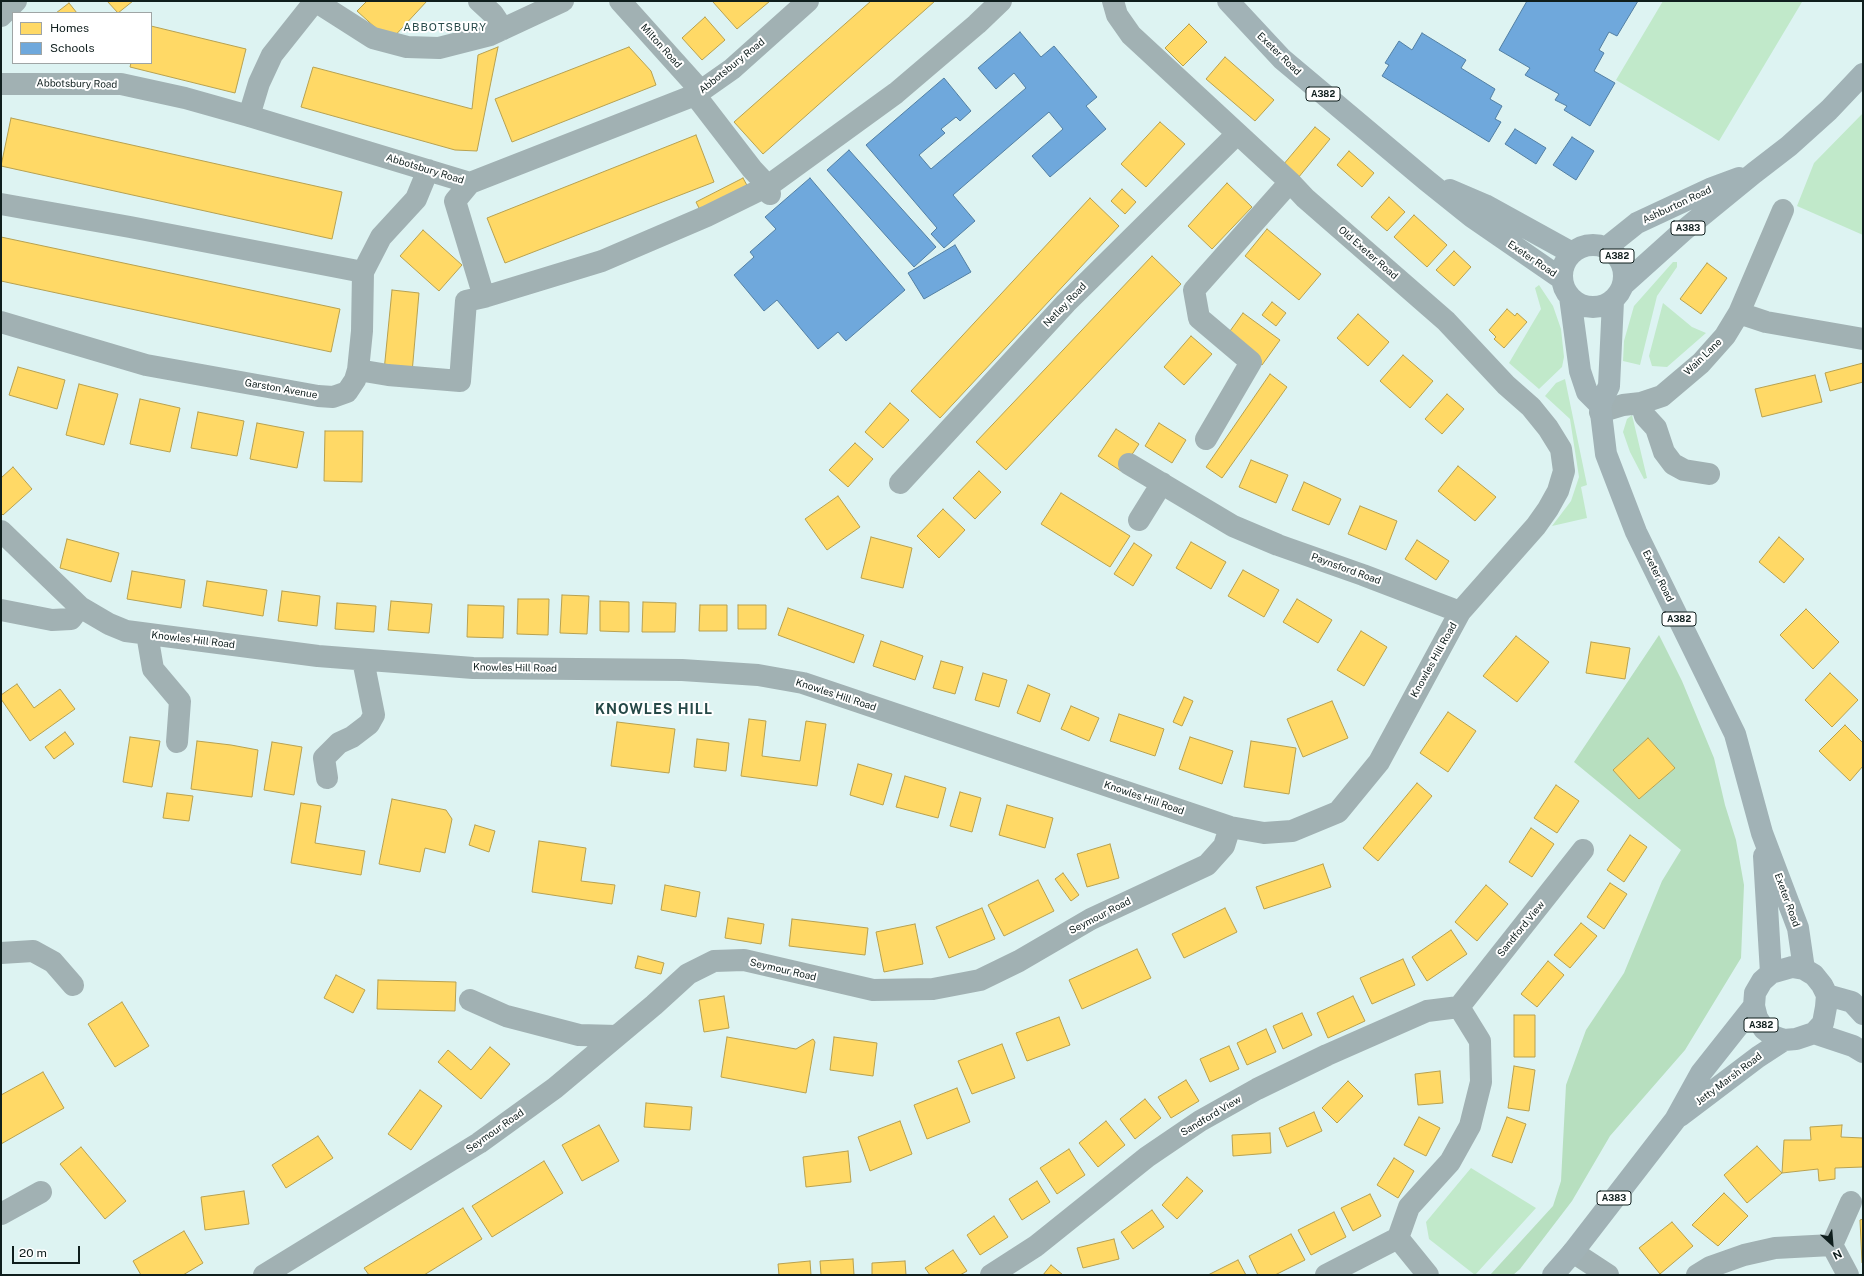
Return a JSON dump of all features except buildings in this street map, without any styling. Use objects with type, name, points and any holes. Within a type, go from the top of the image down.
[{"type":"main road","name":"Exeter Road","points":[[1228,1],[1282,59],[1478,222],[1566,288]]},
{"type":"main road","name":"Ashburton Road","points":[[1618,293],[1683,231],[1789,146],[1829,110],[1863,74]]},
{"type":"main road","name":"Ashburton Road","points":[[1606,247],[1638,223],[1712,188],[1754,173]]},
{"type":"main road","name":"Exeter Road","points":[[1426,180],[1486,205],[1572,253]]},
{"type":"main road","name":"A382","points":[[1572,253],[1579,248],[1588,245],[1606,247],[1620,259],[1624,272],[1618,293],[1609,386],[1600,408]]},
{"type":"main road","points":[[1572,253],[1562,270],[1580,370],[1587,392],[1600,408]]},
{"type":"main road","name":"A382","points":[[1566,288],[1577,303],[1595,307],[1604,305],[1618,293]]},
{"type":"main road","name":"Exeter Road","points":[[1600,408],[1606,454],[1636,532],[1735,734],[1762,833],[1798,928],[1804,969]]},
{"type":"main road","name":"Exeter Road","points":[[1762,833],[1771,973]]},
{"type":"main road","points":[[1771,973],[1792,967],[1804,969],[1814,975],[1822,985],[1827,995],[1823,1023],[1814,1033],[1853,1046],[1863,1052]]},
{"type":"main road","name":"A382","points":[[1771,973],[1762,981],[1755,993],[1754,1006],[1756,1018],[1764,1029],[1773,1036],[1784,1040],[1796,1040],[1814,1033]]},
{"type":"main road","points":[[1827,995],[1852,1002],[1863,1014]]},
{"type":"main road","name":"Jetty Marsh Road","points":[[1553,1275],[1573,1252],[1675,1120],[1701,1073],[1754,1006]]},
{"type":"main road","name":"Jetty Marsh Road","points":[[1675,1120],[1758,1057],[1784,1040]]},
{"type":"street","points":[[1,16],[16,1]]},
{"type":"street","points":[[249,116],[259,83],[272,55],[315,1],[373,38],[407,47],[439,48],[490,35],[563,1]]},
{"type":"street","points":[[479,1],[493,14],[503,29]]},
{"type":"street","name":"Milton Road","points":[[620,1],[698,93],[752,169],[769,190]]},
{"type":"street","name":"Abbotsbury Road","points":[[1,84],[121,84],[185,98],[249,116],[470,183],[698,93],[732,68],[808,1]]},
{"type":"street","points":[[358,370],[388,375],[460,381],[466,301],[484,297],[602,261],[769,190],[896,93],[977,24],[1000,1]]},
{"type":"street","name":"Old Exeter Road","points":[[1113,1],[1117,15],[1132,35],[1290,182],[1305,198],[1446,321],[1506,385],[1531,407],[1548,428],[1561,449],[1564,471],[1558,491],[1536,526]]},
{"type":"street","name":"Netley Road","points":[[900,483],[1066,303],[1237,134]]},
{"type":"street","name":"Garston Avenue","points":[[1,322],[146,365],[318,396],[333,397],[347,392],[355,380],[358,370],[362,331],[363,272],[380,237],[416,199],[428,170]]},
{"type":"street","points":[[1206,439],[1251,362],[1199,318],[1194,290],[1290,182]]},
{"type":"street","points":[[470,183],[455,201],[484,297]]},
{"type":"street","points":[[1,204],[130,226],[363,272]]},
{"type":"street","name":"Wain Lane","points":[[1600,408],[1642,403],[1662,396],[1700,363],[1725,336],[1739,313],[1783,210]]},
{"type":"street","points":[[1739,313],[1766,322],[1863,339]]},
{"type":"street","points":[[1642,403],[1645,416],[1656,428],[1664,452],[1673,464],[1684,470],[1709,474]]},
{"type":"street","name":"Paynsford Road","points":[[1129,464],[1233,526],[1278,545],[1363,575],[1460,612]]},
{"type":"street","points":[[1139,520],[1162,483]]},
{"type":"street","name":"Knowles Hill Road","points":[[1,531],[80,607],[109,624],[126,631],[318,656],[473,668],[682,670],[758,675],[803,683],[1230,827],[1264,833],[1292,831],[1338,812],[1379,762],[1460,612],[1536,526]]},
{"type":"street","points":[[1,610],[52,620],[71,619],[80,607]]},
{"type":"street","points":[[146,634],[153,669],[180,701],[177,742]]},
{"type":"street","points":[[327,778],[324,758],[339,743],[352,737],[369,724],[374,715],[363,660]]},
{"type":"street","name":"Seymour Road","points":[[264,1275],[479,1143],[555,1088],[688,974],[714,961],[744,960],[873,990],[933,989],[980,980],[1019,961],[1091,919],[1207,865],[1224,846],[1230,827]]},
{"type":"street","name":"Sandford View","points":[[991,1275],[1036,1246],[1147,1158],[1200,1121],[1257,1089],[1306,1065],[1420,1014],[1427,1011],[1459,1007],[1584,850]]},
{"type":"street","points":[[1,953],[33,951],[53,962],[73,985]]},
{"type":"street","points":[[470,1000],[506,1016],[579,1035],[617,1036]]},
{"type":"street","points":[[1326,1275],[1398,1238],[1409,1208],[1450,1162],[1470,1126],[1481,1082],[1480,1041],[1459,1007]]},
{"type":"street","points":[[1,1214],[41,1192]]},
{"type":"street","points":[[1832,1245],[1851,1202]]},
{"type":"street","points":[[1398,1238],[1428,1275]]},
{"type":"street","points":[[1697,1275],[1710,1267],[1744,1255],[1775,1248],[1832,1245]]},
{"type":"street","points":[[1832,1245],[1848,1275]]},
{"type":"street","points":[[1573,1252],[1608,1275]]},
{"type":"green space","points":[[1663,1],[1802,2],[1719,141],[1616,80]]},
{"type":"green space","points":[[1863,113],[1863,235],[1797,206],[1814,163]]},
{"type":"green space","points":[[1673,262],[1677,262],[1677,267],[1657,296],[1640,365],[1623,361],[1624,341],[1634,306]]},
{"type":"green space","points":[[1539,285],[1553,306],[1561,329],[1564,357],[1562,367],[1539,389],[1509,363],[1541,309],[1535,288]]},
{"type":"green space","points":[[1663,303],[1692,327],[1706,333],[1667,367],[1652,366],[1649,356]]},
{"type":"green space","points":[[1565,379],[1587,485],[1581,487],[1587,518],[1552,526],[1571,501],[1579,477],[1570,419],[1545,396],[1556,383]]},
{"type":"green space","points":[[1632,415],[1647,478],[1644,479],[1630,452],[1623,432],[1627,419]]},
{"type":"green space","points":[[1659,635],[1682,681],[1714,758],[1725,805],[1736,840],[1744,885],[1741,958],[1685,1050],[1610,1136],[1572,1201],[1520,1269],[1513,1275],[1490,1275],[1553,1206],[1561,1181],[1566,1085],[1586,1030],[1624,973],[1662,881],[1681,850],[1574,762]],"holes":[[[1648,738],[1675,768],[1639,799],[1613,770]]]},
{"type":"green space","points":[[1471,1168],[1536,1208],[1475,1275],[1429,1239],[1426,1222]]},
{"type":"district","name":"ABBOTSBURY","points":[[445,28]]},
{"type":"district","name":"KNOWLES HILL","points":[[654,710]]}]
